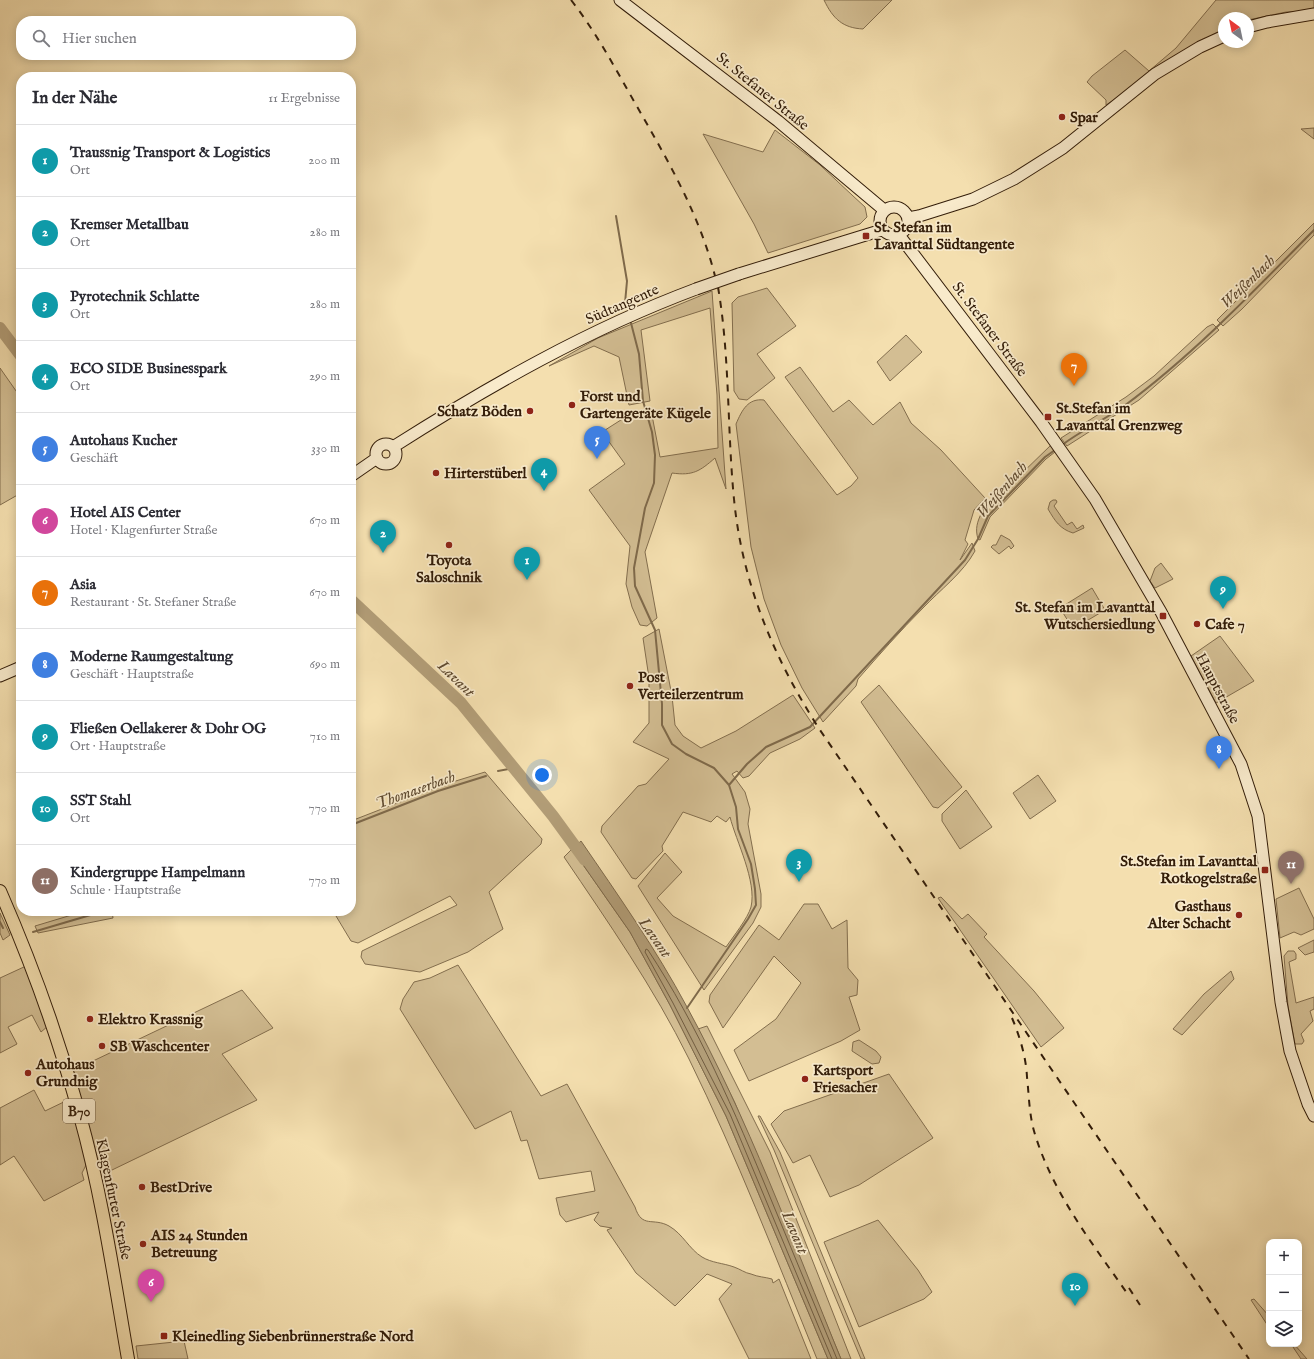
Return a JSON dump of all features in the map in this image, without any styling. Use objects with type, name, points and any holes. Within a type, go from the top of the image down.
[{"type":"main road","name":"St. Stefaner Straße","points":[[620,0],[778,121],[884,210]]},
{"type":"main road","points":[[1254,25],[1314,14]]},
{"type":"main road","points":[[908,218],[920,216],[973,199],[1014,179],[1063,148],[1155,74],[1218,39]]},
{"type":"main road","points":[[896,207],[901,208],[908,218],[906,229],[899,235],[890,235],[882,230],[880,216],[884,210],[896,207]]},
{"type":"main road","name":"Südtangente","points":[[356,473],[377,458],[376,452],[380,446],[387,444],[393,447],[514,374],[603,328],[658,303],[738,274],[882,230]]},
{"type":"main road","name":"St. Stefaner Straße","points":[[899,235],[1059,446]]},
{"type":"main road","name":"Hauptstraße","points":[[1059,446],[1095,499],[1161,612],[1241,764],[1258,816],[1281,1002],[1290,1051],[1308,1104],[1314,1116]]},
{"type":"main road","points":[[377,458],[383,464],[392,462],[396,456],[393,447]]},
{"type":"main road","points":[[0,676],[16,669]]},
{"type":"main road","name":"Klagenfurter Straße","points":[[0,891],[54,1028],[80,1116],[106,1231],[128,1359]]},
{"type":"shaded area","points":[[824,0],[892,0],[863,29],[850,27],[839,21],[827,7]]},
{"type":"shaded area","points":[[1216,0],[1314,0],[1314,11],[1286,12],[1254,19],[1254,12],[1218,12],[1218,33],[1178,55],[1106,105],[1106,100],[1087,82],[1092,76],[1125,50],[1149,71],[1176,48]]},
{"type":"shaded area","points":[[1314,128],[1314,139],[1301,129]]},
{"type":"shaded area","points":[[775,130],[820,165],[865,207],[867,217],[860,224],[768,253],[754,224],[703,134],[763,152]]},
{"type":"shaded area","points":[[1314,223],[1314,235],[1242,309],[1223,326],[1217,320]]},
{"type":"shaded area","points":[[767,288],[796,326],[757,354],[775,378],[747,400],[739,399],[734,391],[732,303],[738,297]]},
{"type":"shaded area","points":[[712,291],[726,489],[715,458],[696,472],[685,474],[672,473],[645,552],[657,618],[647,626],[640,625],[632,607],[626,584],[630,546],[589,490],[625,464],[602,432],[624,418],[651,410],[660,457],[718,448],[717,395],[710,308],[641,330],[650,401],[629,405],[619,357],[594,346],[549,366],[598,338]]},
{"type":"shaded area","points":[[1213,324],[1219,330],[1139,400],[1067,446],[1061,438],[1126,397],[1154,376],[1207,327]]},
{"type":"shaded area","points":[[906,335],[922,352],[890,381],[877,362]]},
{"type":"shaded area","points":[[800,367],[833,412],[849,400],[873,425],[900,402],[911,423],[941,450],[985,498],[974,510],[965,540],[968,544],[960,560],[972,543],[975,551],[970,559],[958,574],[890,643],[858,679],[856,686],[823,722],[802,688],[781,645],[764,599],[751,547],[736,424],[746,406],[754,401],[764,400],[837,495],[851,486],[858,478],[785,377]]},
{"type":"shaded area","points":[[0,368],[16,391],[16,496],[0,505]]},
{"type":"shaded area","points":[[1051,445],[1055,452],[1046,459],[990,517],[980,540],[978,539],[977,526],[982,512]]},
{"type":"shaded area","points":[[1056,500],[1057,502],[1054,506],[1067,525],[1072,522],[1077,529],[1083,525],[1084,528],[1073,533],[1061,527],[1048,509],[1050,502]]},
{"type":"shaded area","points":[[1001,535],[1010,540],[1014,546],[1011,549],[1009,546],[999,554],[991,547],[996,545]]},
{"type":"shaded area","points":[[1161,563],[1173,579],[1155,588],[1150,581],[1155,568]]},
{"type":"shaded area","points":[[1092,588],[1105,610],[1073,629],[1060,608]]},
{"type":"shaded area","points":[[659,629],[672,696],[675,725],[683,736],[701,748],[736,731],[793,695],[815,728],[800,739],[770,753],[749,776],[743,778],[737,771],[732,774],[745,792],[750,809],[748,824],[761,894],[761,907],[753,923],[704,990],[638,886],[665,853],[682,872],[657,898],[673,916],[726,947],[747,916],[751,907],[752,897],[749,873],[730,817],[726,822],[717,816],[711,822],[683,812],[662,846],[663,851],[636,879],[632,878],[601,832],[602,826],[638,786],[646,784],[669,759],[633,742],[649,723],[649,678],[643,638]]},
{"type":"shaded area","points":[[1220,636],[1254,681],[1216,703],[1191,656]]},
{"type":"shaded area","points":[[879,685],[962,787],[938,808],[933,807],[861,702]]},
{"type":"shaded area","points":[[485,772],[542,839],[541,844],[489,892],[503,929],[468,952],[420,972],[365,964],[361,957],[362,951],[457,905],[450,896],[358,943],[351,941],[336,916],[356,916],[356,819],[446,784]]},
{"type":"shaded area","points":[[1038,775],[1056,801],[1030,819],[1013,793]]},
{"type":"shaded area","points":[[966,790],[992,827],[960,849],[942,821],[942,814]]},
{"type":"shaded area","points":[[572,849],[630,932],[670,1005],[726,1116],[828,1359],[817,1359],[740,1170],[689,1059],[646,981],[564,857]]},
{"type":"shaded area","points":[[1299,888],[1314,919],[1314,929],[1301,935],[1294,932],[1280,938],[1276,899]]},
{"type":"shaded area","points":[[941,897],[962,919],[968,914],[987,934],[984,937],[1034,991],[1064,1028],[1041,1047],[938,898]]},
{"type":"shaded area","points":[[804,904],[818,904],[832,929],[847,920],[848,968],[858,980],[857,995],[849,997],[860,1030],[841,1041],[749,1081],[734,1050],[776,1019],[801,983],[774,956],[723,1028],[709,1002],[710,995],[759,925],[779,940]]},
{"type":"shaded area","points":[[0,913],[10,935],[3,940],[0,933]]},
{"type":"shaded area","points":[[68,916],[113,916],[113,918],[38,933],[35,926]]},
{"type":"shaded area","points":[[1314,940],[1314,952],[1305,955],[1298,948]]},
{"type":"shaded area","points":[[1288,951],[1294,951],[1296,954],[1296,959],[1289,962],[1296,1003],[1314,997],[1314,1009],[1310,1011],[1313,1021],[1301,1034],[1304,1041],[1302,1044],[1295,1044],[1288,1006],[1284,956]]},
{"type":"shaded area","points":[[458,965],[541,1096],[567,1084],[641,1218],[658,1222],[674,1229],[697,1254],[706,1259],[734,1267],[747,1273],[772,1279],[773,1283],[779,1279],[811,1359],[749,1359],[719,1299],[732,1284],[707,1274],[675,1306],[636,1273],[607,1230],[612,1228],[600,1226],[594,1220],[599,1212],[566,1222],[560,1215],[556,1198],[595,1191],[591,1171],[539,1179],[527,1140],[521,1141],[511,1111],[475,1129],[400,1009],[403,999],[414,982],[430,978]]},
{"type":"shaded area","points":[[26,966],[48,1026],[41,1032],[32,1015],[8,1027],[17,1044],[0,1053],[0,978]]},
{"type":"shaded area","points":[[1231,971],[1234,979],[1182,1035],[1173,1029],[1204,994]]},
{"type":"shaded area","points":[[242,990],[273,1028],[222,1054],[257,1100],[112,1170],[98,1168],[72,1071]]},
{"type":"shaded area","points":[[707,1026],[770,1152],[851,1359],[841,1359],[735,1103],[698,1029]]},
{"type":"shaded area","points":[[859,1040],[876,1051],[881,1057],[879,1063],[872,1064],[852,1051],[853,1042]]},
{"type":"shaded area","points":[[889,1074],[933,1138],[859,1185],[830,1197],[810,1155],[793,1163],[771,1124],[784,1111]]},
{"type":"shaded area","points":[[34,1090],[45,1111],[70,1099],[87,1163],[82,1173],[84,1180],[44,1201],[14,1156],[0,1165],[0,1108]]},
{"type":"shaded area","points":[[758,1116],[760,1116],[780,1152],[865,1359],[861,1359],[774,1150]]},
{"type":"shaded area","points":[[878,1220],[918,1270],[932,1292],[924,1299],[859,1327],[824,1242]]},
{"type":"shaded area","points":[[1254,1299],[1266,1313],[1266,1323],[1251,1300]]},
{"type":"shaded area","points":[[184,1341],[188,1359],[138,1359],[136,1346]]},
{"type":"shaded area","points":[[1293,1347],[1297,1347],[1307,1359],[1301,1359]]},
{"type":"water","points":[[581,841],[663,964],[709,1049],[750,1136],[841,1359],[828,1359],[726,1116],[670,1005],[630,932],[572,849]]},
{"type":"waterway","points":[[616,216],[627,281],[625,303]]},
{"type":"waterway","name":"Weißenbach","points":[[1062,445],[1124,406],[1174,366],[1222,322],[1314,230]]},
{"type":"waterway","points":[[631,323],[639,354],[643,401],[652,432],[655,455],[654,483],[645,508],[634,568],[635,586],[655,630],[662,704],[662,725],[672,744],[686,754],[714,768],[729,785],[736,807],[738,829],[751,864],[755,889],[756,905],[687,1008]]},
{"type":"waterway","name":"Lavant","points":[[0,328],[16,349]]},
{"type":"waterway","name":"Weißenbach","points":[[729,785],[747,764],[766,747],[810,727],[965,560],[978,539],[988,516],[1045,457],[1055,450]]},
{"type":"waterway","name":"Lavant","points":[[356,605],[461,703],[553,816],[585,860]]},
{"type":"waterway","name":"Thomaserbach","points":[[498,771],[514,768]]},
{"type":"waterway","name":"Thomaserbach","points":[[356,823],[438,791],[486,776]]},
{"type":"waterway","name":"Thomaserbach","points":[[33,932],[87,916]]},
{"type":"waterway","name":"Thomaserbach","points":[[0,922],[3,928]]},
{"type":"railway","points":[[571,0],[605,50],[681,187],[700,230],[715,276]]},
{"type":"railway","points":[[718,287],[725,340],[732,472],[738,530],[744,561],[753,590],[763,619],[788,676],[820,730],[1249,1359]]},
{"type":"railway","points":[[1012,1018],[1024,1055],[1029,1104],[1034,1131],[1051,1176],[1062,1197],[1129,1296]]},
{"type":"railway","points":[[1129,1288],[1140,1305]]},
{"type":"place","name":"Spar","points":[[1062,117]]},
{"type":"place","name":"St. Stefan im Lavanttal Südtangente","points":[[866,236]]},
{"type":"place","name":"Asia","points":[[1074,386]]},
{"type":"place","name":"Forst und Gartengeräte Kügele","points":[[572,405]]},
{"type":"place","name":"Schatz Böden","points":[[530,411]]},
{"type":"place","name":"St.Stefan im Lavanttal Grenzweg","points":[[1048,417]]},
{"type":"place","name":"Autohaus Kucher","points":[[597,459]]},
{"type":"place","name":"Hirterstüberl","points":[[436,473]]},
{"type":"place","name":"ECO SIDE Businesspark","points":[[544,491]]},
{"type":"place","name":"Toyota Saloschnik","points":[[449,545]]},
{"type":"place","name":"Kremser Metallbau","points":[[383,553]]},
{"type":"place","name":"Traussnig Transport & Logistics","points":[[527,580]]},
{"type":"place","name":"Fließen Oellakerer & Dohr OG","points":[[1223,609]]},
{"type":"place","name":"St. Stefan im Lavanttal Wutschersiedlung","points":[[1163,616]]},
{"type":"place","name":"Cafe 7","points":[[1197,624]]},
{"type":"place","name":"Post Verteilerzentrum","points":[[630,686]]},
{"type":"place","name":"Moderne Raumgestaltung","points":[[1219,769]]},
{"type":"place","name":"St.Stefan im Lavanttal Rotkogelstraße","points":[[1265,870]]},
{"type":"place","name":"Pyrotechnik Schlatte","points":[[799,882]]},
{"type":"place","name":"Kindergruppe Hampelmann","points":[[1291,884]]},
{"type":"place","name":"Gasthaus Alter Schacht","points":[[1239,915]]},
{"type":"place","name":"Elektro Krassnig","points":[[90,1019]]},
{"type":"place","name":"SB Waschcenter","points":[[102,1046]]},
{"type":"place","name":"Autohaus Grundnig","points":[[28,1073]]},
{"type":"place","name":"Kartsport Friesacher","points":[[805,1079]]},
{"type":"place","name":"BestDrive","points":[[142,1187]]},
{"type":"place","name":"AIS 24 Stunden Betreuung","points":[[143,1244]]},
{"type":"place","name":"Hotel AIS Center","points":[[151,1302]]},
{"type":"place","name":"SST Stahl","points":[[1075,1306]]},
{"type":"place","name":"Kleinedling Siebenbrünnerstraße Nord","points":[[164,1336]]}]
